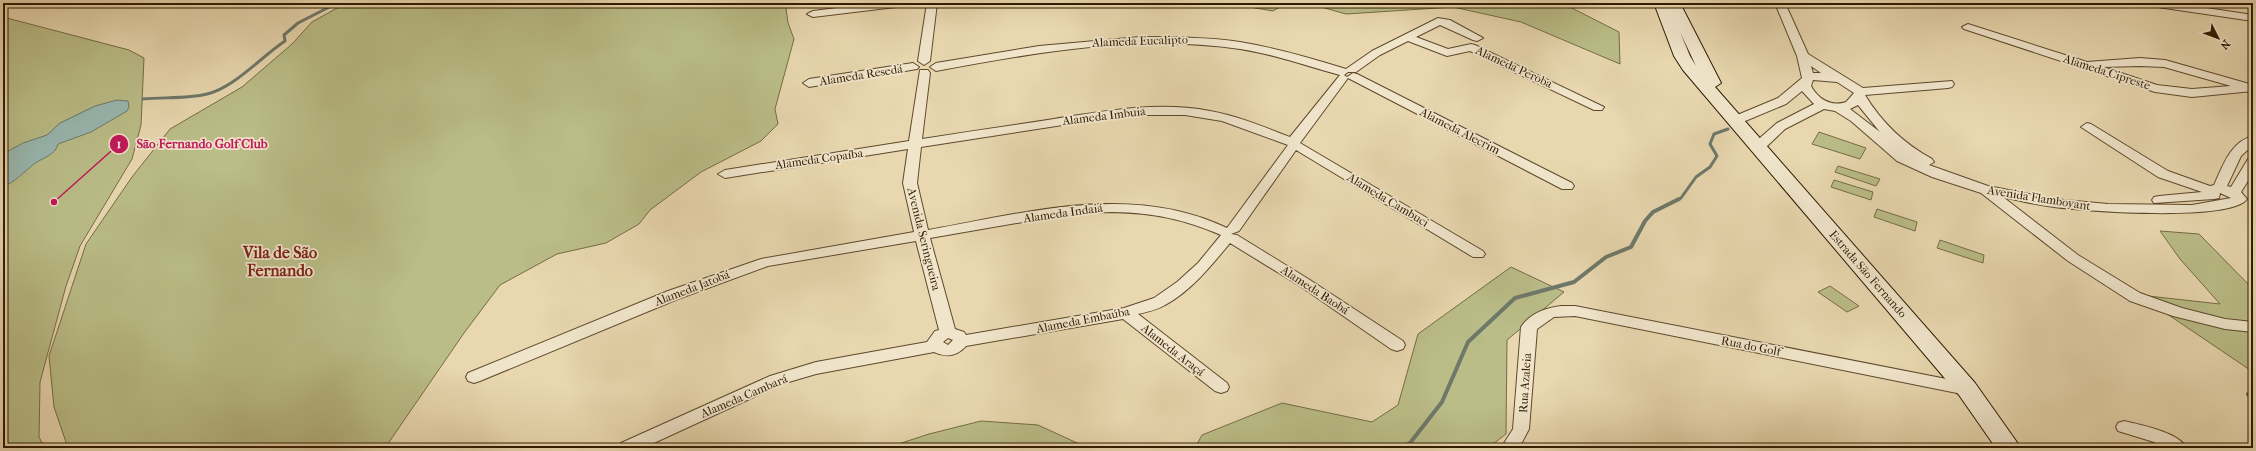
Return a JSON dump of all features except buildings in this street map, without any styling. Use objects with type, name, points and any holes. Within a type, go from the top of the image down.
[{"type":"main road","name":"Estrada São Fernando","points":[[1662,3],[1682,56],[1720,105],[1967,388],[2009,448]]},
{"type":"main road","name":"Estrada São Fernando","points":[[1674,3],[1713,82],[1720,105]]},
{"type":"street","points":[[813,14],[904,3]]},
{"type":"street","name":"Avenida Seringueira","points":[[932,3],[910,182],[922,236],[948,333]]},
{"type":"street","points":[[1780,3],[1803,56],[1807,79],[1807,93],[1818,103]]},
{"type":"street","points":[[2151,3],[2253,18]]},
{"type":"street","name":"Alameda Embaúba","points":[[961,341],[1126,313],[1159,302],[1182,286],[1203,266],[1229,234],[1347,74],[1376,53],[1438,21],[1446,22],[1477,38]]},
{"type":"street","name":"Alameda Cipreste","points":[[1968,27],[2154,88],[2192,93],[2252,89]]},
{"type":"street","name":"Alameda Peroba","points":[[1407,36],[1447,53],[1471,47],[1598,107]]},
{"type":"street","name":"Alameda Eucalipto","points":[[924,67],[1094,42],[1182,39],[1236,44],[1260,49],[1317,63],[1347,74]]},
{"type":"street","points":[[1803,56],[1839,79],[1854,86],[1860,94]]},
{"type":"street","points":[[2083,65],[2140,62],[2165,64],[2252,89]]},
{"type":"street","name":"Alameda Resedá","points":[[809,83],[924,67]]},
{"type":"street","name":"Alameda Alecrim","points":[[1347,74],[1567,186]]},
{"type":"street","points":[[1734,121],[1782,101],[1807,79],[1822,76],[1839,79]]},
{"type":"street","points":[[1782,101],[1818,103],[1839,108],[1851,103],[1860,94],[1948,84]]},
{"type":"street","name":"Avenida Flamboyant","points":[[1860,94],[1869,113],[1897,142],[1919,158],[1982,186],[2052,195],[2122,200],[2173,200],[2215,191]]},
{"type":"street","points":[[1758,147],[1781,126],[1818,103]]},
{"type":"street","name":"Avenida Flamboyant","points":[[1839,108],[1855,118],[1902,158],[1937,174],[2054,203],[2108,208],[2192,209],[2234,199]]},
{"type":"street","name":"Alameda Imbuia","points":[[914,145],[1114,114],[1161,110],[1221,116],[1243,123],[1294,144]]},
{"type":"street","points":[[2087,127],[2163,174],[2215,191],[2234,199],[2253,202]]},
{"type":"street","points":[[2215,191],[2234,156],[2244,144],[2253,140]]},
{"type":"street","name":"Alameda Cambuci","points":[[1294,144],[1478,254]]},
{"type":"street","name":"Alameda Copaíba","points":[[725,174],[914,145]]},
{"type":"street","points":[[2234,199],[2253,162]]},
{"type":"street","points":[[1982,186],[2073,258],[2135,297],[2178,312],[2225,324],[2253,327]]},
{"type":"street","name":"Alameda Indaiá","points":[[922,236],[1075,209],[1107,207],[1135,208],[1183,216],[1206,223],[1229,234]]},
{"type":"street","name":"Alameda Baobá","points":[[1229,234],[1306,283],[1397,345]]},
{"type":"street","name":"Alameda Jatobá","points":[[474,378],[673,295],[734,272],[766,262],[922,236]]},
{"type":"street","name":"Rua do Golf","points":[[1537,319],[1550,312],[1575,311],[1967,388]]},
{"type":"street","name":"Alameda Araçá","points":[[1126,313],[1221,387]]},
{"type":"street","name":"Rua Azaleia","points":[[1510,448],[1521,428],[1529,326],[1537,319]]},
{"type":"street","points":[[948,333],[959,336],[961,341],[957,347],[950,350],[942,350],[936,346],[937,338],[948,333]]},
{"type":"street","name":"Alameda Cambará","points":[[627,448],[776,380],[816,368],[936,346]]},
{"type":"street","points":[[2124,427],[2158,437],[2178,448]]},
{"type":"green space","points":[[346,3],[790,3],[786,9],[788,23],[794,39],[775,109],[778,124],[761,141],[701,172],[650,210],[639,224],[606,243],[557,254],[500,285],[464,333],[385,448],[68,448],[54,407],[49,356],[86,244],[132,177],[170,129],[242,87],[292,44],[312,22]]},
{"type":"green space","points":[[1226,3],[1287,3],[1273,11]]},
{"type":"green space","points":[[1307,3],[1562,3],[1619,32],[1620,64],[1521,22],[1453,7],[1346,14]]},
{"type":"green space","points":[[3,17],[129,50],[144,58],[141,125],[132,159],[80,246],[66,286],[40,382],[39,437],[45,448],[3,448]]},
{"type":"green space","points":[[1819,132],[1866,148],[1860,159],[1812,144]]},
{"type":"green space","points":[[1838,166],[1880,179],[1876,186],[1835,172]]},
{"type":"green space","points":[[1834,180],[1873,192],[1871,200],[1831,187]]},
{"type":"green space","points":[[1877,209],[1917,222],[1915,231],[1874,217]]},
{"type":"green space","points":[[2160,231],[2199,234],[2253,289],[2253,372],[2139,295],[2220,304],[2180,259]]},
{"type":"green space","points":[[1940,240],[1984,255],[1983,263],[1937,248]]},
{"type":"green space","points":[[1511,267],[1564,292],[1507,340],[1506,434],[1488,448],[1195,448],[1202,435],[1282,403],[1372,422],[1398,405],[1418,334]]},
{"type":"green space","points":[[1830,286],[1859,306],[1847,312],[1818,292]]},
{"type":"green space","points":[[981,421],[1038,425],[1088,448],[886,448],[929,434]]},
{"type":"water","points":[[117,100],[128,101],[129,107],[127,111],[91,132],[58,144],[57,148],[52,154],[34,164],[8,185],[3,187],[3,154],[23,143],[47,135],[60,123],[95,106]]},
{"type":"waterway","points":[[143,99],[192,97],[217,91],[248,71],[285,41],[284,35],[298,23],[337,3]]},
{"type":"waterway","points":[[1401,448],[1410,443],[1442,402],[1468,342],[1515,298],[1574,282],[1606,257],[1631,247],[1645,221],[1653,212],[1681,198],[1696,177],[1710,167],[1717,156],[1710,144],[1714,134],[1728,129]]},
{"type":"waterway","points":[[2248,394],[2253,401]]},
{"type":"place","name":"São Fernando Golf Club","points":[[54,202]]},
{"type":"district","name":"Vila de São Fernando","points":[[280,261]]}]
